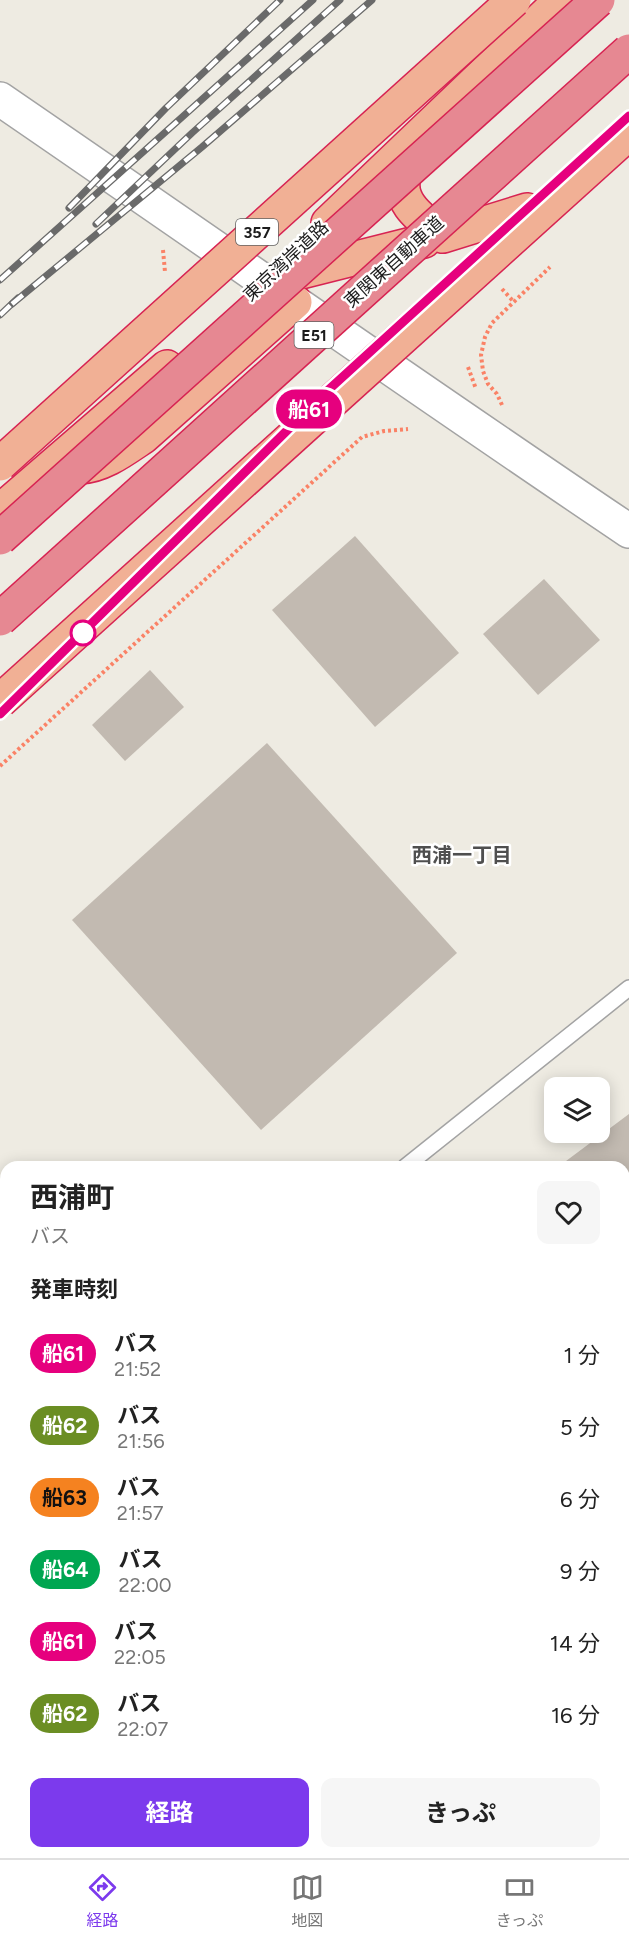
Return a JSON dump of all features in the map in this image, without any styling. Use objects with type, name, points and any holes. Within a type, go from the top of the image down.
[{"type":"highway","name":"357","points":[[0,464],[514,0]]},
{"type":"highway","name":"東京湾岸道路","points":[[0,511],[266,281],[561,0]]},
{"type":"highway","points":[[0,538],[598,0]]},
{"type":"highway","name":"東関東自動車道","points":[[0,619],[629,51]]},
{"type":"highway","points":[[0,714],[325,393],[629,116]]},
{"type":"highway","points":[[436,119],[430,138],[405,172],[402,190],[408,206],[420,219],[443,236]]},
{"type":"highway","points":[[0,701],[629,134]]},
{"type":"highway","points":[[266,281],[443,236],[527,210]]},
{"type":"highway","points":[[49,469],[88,467],[115,455],[143,437],[295,302]]},
{"type":"street","points":[[0,99],[629,531]]},
{"type":"lane","points":[[413,1161],[629,988]]},
{"type":"path","points":[[162,281],[165,272],[163,249]]},
{"type":"path","points":[[503,409],[483,371],[481,355],[485,338],[492,323],[550,267]]},
{"type":"path","points":[[0,766],[362,438],[384,431],[408,429]]},
{"type":"building","points":[[355,536],[459,653],[375,727],[272,610]]},
{"type":"building","points":[[544,579],[600,640],[538,695],[483,634]]},
{"type":"building","points":[[150,670],[184,707],[125,761],[92,725]]},
{"type":"building","points":[[267,743],[457,953],[261,1130],[72,920]]},
{"type":"building","points":[[629,1114],[629,1161],[566,1161],[590,1143],[610,1143],[610,1128]]},
{"type":"railway","points":[[69,208],[166,108],[280,0]]},
{"type":"railway","points":[[0,280],[313,0]]},
{"type":"railway","points":[[96,224],[192,133],[340,0]]},
{"type":"railway","points":[[12,304],[202,147],[372,0]]},
{"type":"railway","points":[[0,315],[18,298]]},
{"type":"bus line","name":"船61","points":[[0,714],[325,393],[629,116]]},
{"type":"district","name":"西浦一丁目","points":[[462,855]]}]
